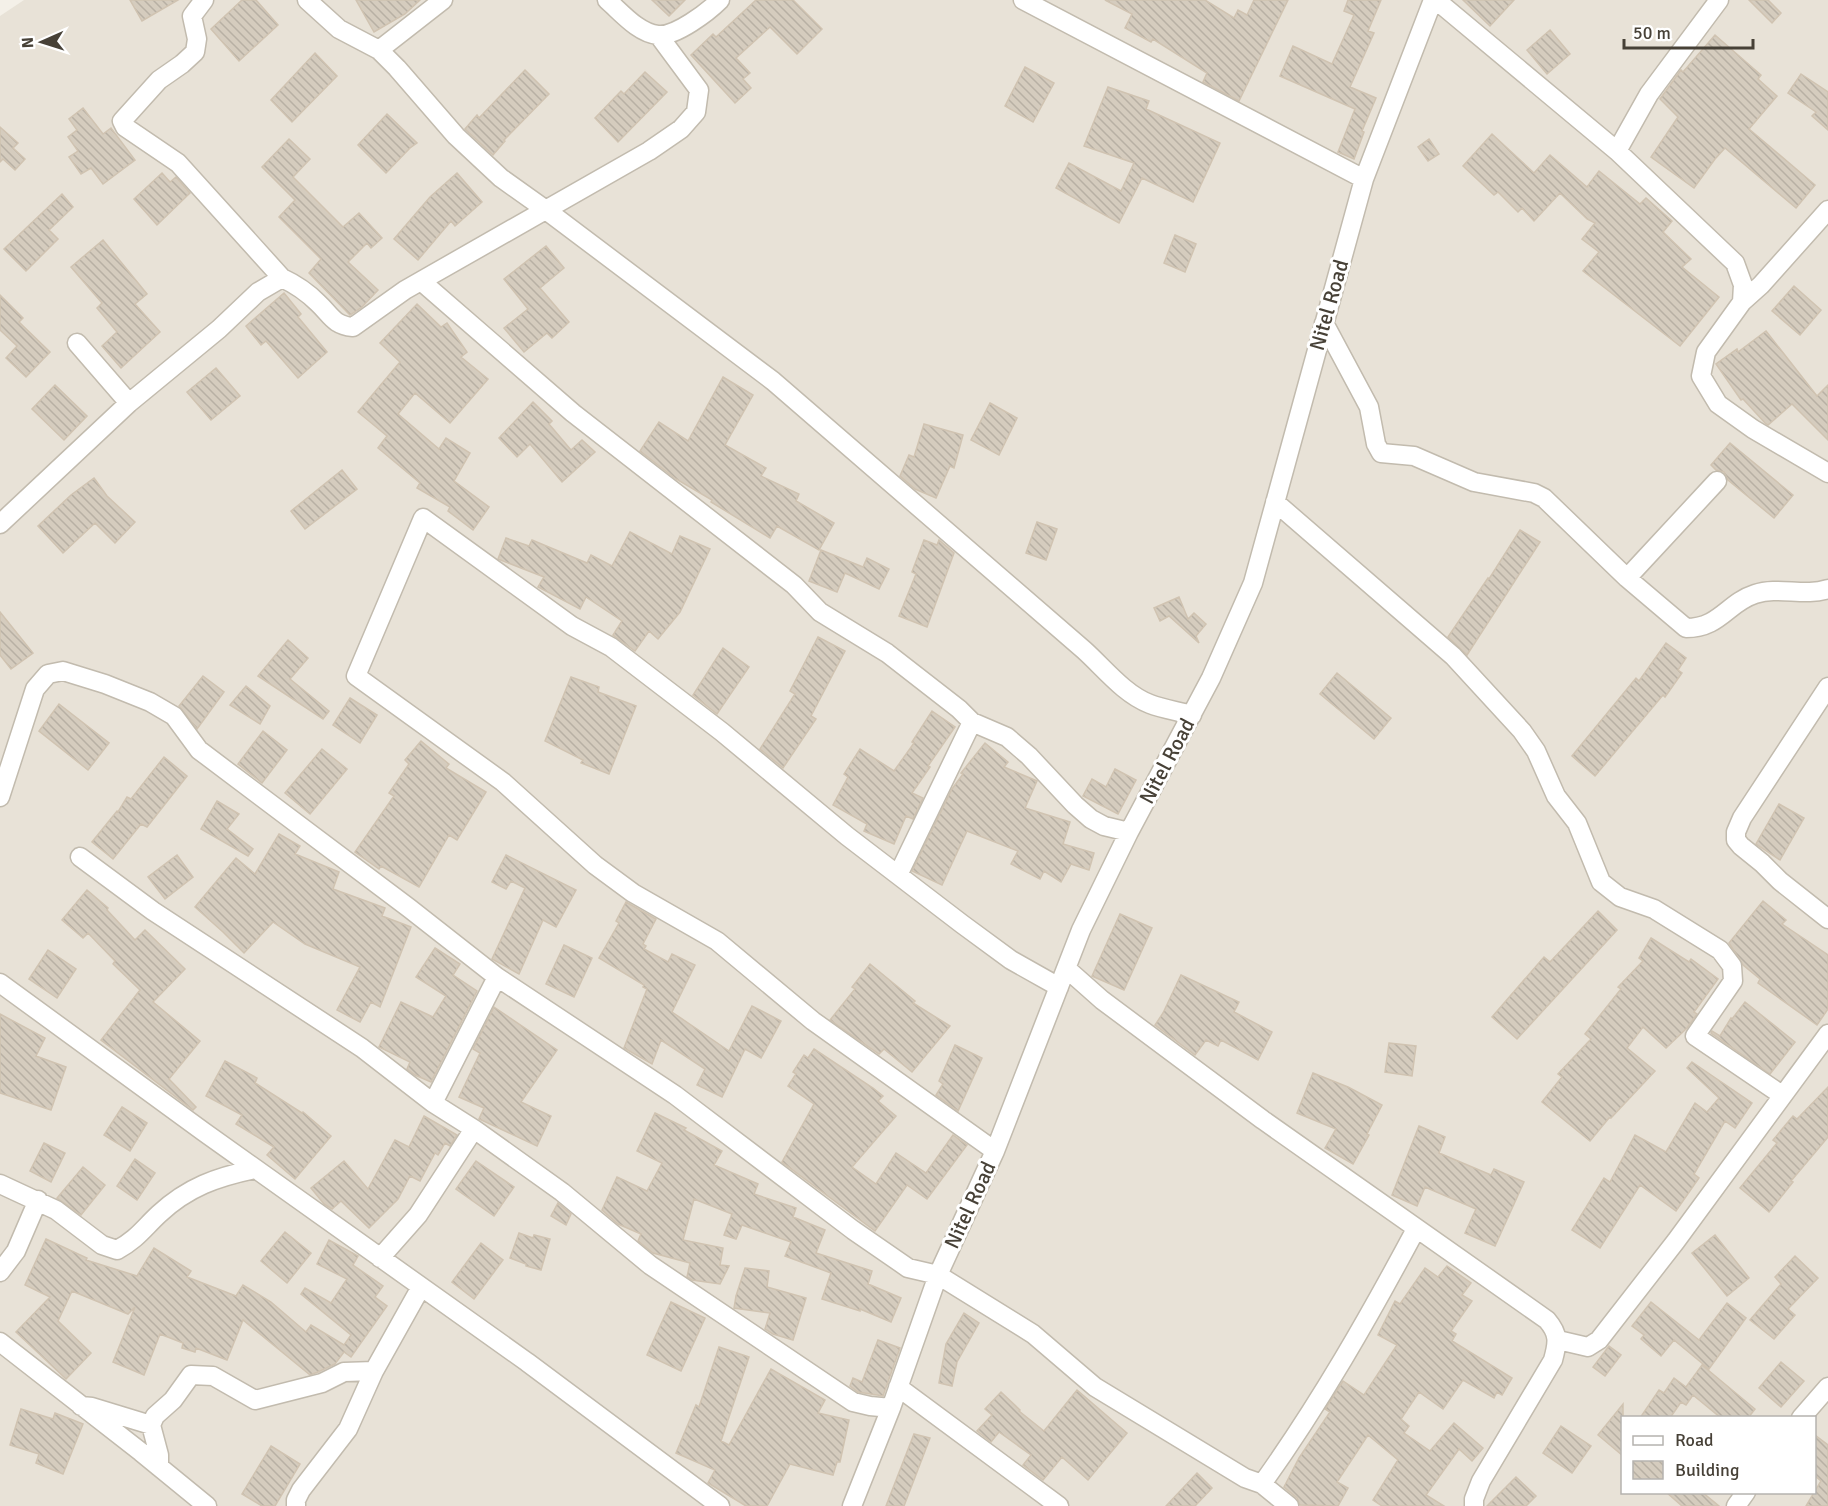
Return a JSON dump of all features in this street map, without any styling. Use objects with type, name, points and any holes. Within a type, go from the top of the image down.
[{"type":"street","points":[[204,0],[192,16],[196,39],[195,52],[183,64],[159,80],[122,121],[125,127],[178,163],[282,278],[295,284],[319,303],[334,321],[353,327],[421,281],[649,152],[681,129],[696,112],[699,90],[659,36],[638,27],[608,0]]},
{"type":"street","points":[[307,0],[339,29],[379,50],[456,136],[501,178],[773,381],[1137,698],[1152,705],[1192,715]]},
{"type":"street","points":[[379,50],[443,0]]},
{"type":"street","points":[[659,36],[682,28],[720,0]]},
{"type":"street","points":[[1023,0],[1364,178]]},
{"type":"street","points":[[1435,0],[1617,151],[1735,263],[1743,285],[1742,302]]},
{"type":"street","name":"Nitel Road","points":[[852,1506],[891,1408],[938,1275],[995,1151],[1081,930],[1211,678],[1253,583],[1364,178],[1435,0]]},
{"type":"street","points":[[1617,151],[1649,94],[1719,0]]},
{"type":"street","points":[[1828,210],[1761,285],[1742,302],[1706,352],[1701,376],[1718,404],[1753,429],[1828,473]]},
{"type":"street","points":[[0,524],[129,403],[219,329],[258,292],[282,278]]},
{"type":"street","points":[[421,281],[573,413],[794,585],[820,612],[887,653],[959,709],[972,722],[1007,737],[1029,756],[1075,806],[1091,819],[1104,826],[1130,832]]},
{"type":"street","points":[[1324,322],[1369,407],[1376,444],[1381,453],[1414,456],[1474,482],[1534,493],[1544,498],[1627,578],[1686,628],[1697,628],[1714,622],[1742,599],[1756,593],[1787,591],[1825,594]]},
{"type":"street","points":[[77,343],[129,403]]},
{"type":"street","points":[[1627,578],[1717,481]]},
{"type":"street","points":[[1275,502],[1453,656],[1521,730],[1536,751],[1556,796],[1577,823],[1601,882],[1620,897],[1654,909],[1720,950],[1732,966],[1733,981],[1695,1036],[1782,1095]]},
{"type":"street","points":[[995,1151],[813,1021],[717,941],[633,893],[595,865],[503,782],[356,676],[423,518],[572,626],[611,647],[722,732],[898,875],[1011,960],[1059,987]]},
{"type":"street","points":[[0,797],[35,689],[48,674],[63,671],[105,684],[150,702],[174,716],[199,750],[497,977],[675,1095],[853,1230],[908,1268],[938,1275],[1033,1334],[1095,1387],[1245,1478],[1262,1484],[1289,1506]]},
{"type":"street","points":[[1828,687],[1742,818],[1736,832],[1736,840],[1779,881],[1828,919]]},
{"type":"street","points":[[898,875],[972,722]]},
{"type":"street","points":[[80,857],[153,911],[362,1048],[433,1102],[562,1192],[650,1265],[807,1373],[853,1402],[891,1408]]},
{"type":"street","points":[[1067,969],[1102,1000],[1263,1120],[1547,1320],[1556,1330],[1558,1340],[1553,1360],[1481,1481],[1474,1499],[1474,1506]]},
{"type":"street","points":[[433,1102],[497,977]]},
{"type":"street","points":[[0,983],[255,1169],[527,1362],[720,1506]]},
{"type":"street","points":[[1558,1340],[1588,1347],[1599,1340],[1677,1241],[1828,1034]]},
{"type":"street","points":[[380,1258],[418,1215],[474,1129]]},
{"type":"street","points":[[0,1184],[56,1209],[102,1245],[117,1251],[133,1241],[159,1214],[193,1188],[227,1175],[255,1169]]},
{"type":"street","points":[[0,1272],[16,1251],[38,1200]]},
{"type":"street","points":[[1262,1484],[1301,1430],[1384,1289],[1416,1229]]},
{"type":"street","points":[[296,1506],[301,1490],[348,1429],[374,1371],[421,1287]]},
{"type":"street","points":[[0,1342],[207,1506]]},
{"type":"street","points":[[159,1467],[159,1455],[151,1425],[155,1416],[173,1400],[191,1375],[213,1376],[255,1400],[322,1383],[344,1372],[374,1371]]},
{"type":"street","points":[[898,1387],[1059,1506]]},
{"type":"street","points":[[1803,1416],[1828,1387]]},
{"type":"street","points":[[81,1406],[92,1407],[151,1425]]},
{"type":"shaded area","points":[[24,0],[1828,0],[1828,1506],[0,1506],[0,16]]},
{"type":"building","points":[[130,0],[178,0],[142,21]]},
{"type":"building","points":[[242,0],[256,0],[278,25],[239,61],[211,29]]},
{"type":"building","points":[[356,0],[420,0],[405,14],[374,32]]},
{"type":"building","points":[[652,0],[685,0],[669,16]]},
{"type":"building","points":[[756,0],[793,0],[822,29],[797,54],[770,27],[736,58],[750,73],[743,79],[751,88],[735,103],[691,55],[713,34],[716,37]]},
{"type":"building","points":[[1105,0],[1205,0],[1234,18],[1238,10],[1247,15],[1254,0],[1288,0],[1239,101],[1203,82],[1207,73],[1153,39],[1151,42],[1125,28],[1132,14]]},
{"type":"building","points":[[1348,0],[1381,0],[1368,31],[1374,33],[1350,87],[1376,98],[1362,131],[1364,132],[1354,159],[1338,152],[1355,109],[1280,76],[1293,46],[1332,64],[1354,15],[1344,11]]},
{"type":"building","points":[[1463,0],[1514,0],[1490,26]]},
{"type":"building","points":[[1749,0],[1768,0],[1781,13],[1772,23]]},
{"type":"building","points":[[1550,30],[1570,54],[1547,74],[1527,50]]},
{"type":"building","points":[[1715,35],[1761,75],[1758,79],[1777,96],[1749,129],[1815,185],[1796,208],[1725,148],[1694,188],[1651,157],[1678,117],[1660,99],[1681,70],[1683,72]]},
{"type":"building","points":[[315,53],[337,76],[292,122],[271,100]]},
{"type":"building","points":[[1025,67],[1054,83],[1033,122],[1005,106]]},
{"type":"building","points":[[525,70],[549,94],[504,140],[493,155],[465,129],[477,115],[479,118]]},
{"type":"building","points":[[645,72],[667,92],[618,142],[595,118],[621,91],[624,94]]},
{"type":"building","points":[[1801,74],[1828,92],[1828,130],[1812,116],[1816,112],[1788,93]]},
{"type":"building","points":[[1108,87],[1149,101],[1146,109],[1220,143],[1193,202],[1142,178],[1119,223],[1056,188],[1069,163],[1121,191],[1134,163],[1084,146]]},
{"type":"building","points":[[83,108],[103,134],[111,128],[135,160],[103,184],[91,168],[81,174],[69,157],[78,151],[68,137],[77,130],[69,119]]},
{"type":"building","points":[[387,114],[417,143],[386,173],[358,145]]},
{"type":"building","points":[[0,127],[18,143],[13,148],[25,159],[15,170],[3,159],[0,162]]},
{"type":"building","points":[[1492,134],[1534,173],[1550,155],[1587,187],[1599,171],[1640,204],[1646,198],[1672,221],[1663,232],[1691,259],[1682,267],[1719,297],[1680,346],[1583,271],[1599,252],[1582,239],[1595,223],[1587,219],[1560,193],[1534,221],[1522,208],[1518,212],[1498,192],[1494,195],[1463,166]]},
{"type":"building","points":[[289,139],[310,159],[293,177],[343,227],[359,213],[382,238],[371,248],[367,243],[348,262],[378,290],[362,307],[350,315],[309,273],[321,259],[279,217],[295,200],[262,167]]},
{"type":"building","points":[[1429,139],[1439,154],[1428,161],[1418,147]]},
{"type":"building","points":[[162,173],[170,182],[176,177],[190,193],[157,225],[134,199]]},
{"type":"building","points":[[457,173],[482,202],[455,226],[451,221],[418,260],[394,239],[430,197]]},
{"type":"building","points":[[62,194],[73,207],[49,230],[58,239],[26,271],[4,249]]},
{"type":"building","points":[[1175,235],[1196,244],[1185,272],[1164,263]]},
{"type":"building","points":[[103,240],[147,294],[135,304],[160,332],[121,368],[102,346],[117,332],[97,308],[102,303],[71,267]]},
{"type":"building","points":[[546,246],[564,268],[540,288],[569,322],[552,338],[547,333],[524,352],[504,328],[528,309],[504,279]]},
{"type":"building","points":[[1794,286],[1821,310],[1800,335],[1772,311]]},
{"type":"building","points":[[284,293],[301,314],[298,317],[327,352],[298,378],[266,341],[261,345],[246,326]]},
{"type":"building","points":[[0,295],[23,318],[19,322],[50,352],[26,377],[6,358],[17,346],[0,330]]},
{"type":"building","points":[[417,304],[441,327],[447,323],[467,352],[461,357],[488,379],[450,423],[415,393],[398,414],[439,449],[446,438],[470,453],[454,481],[489,507],[473,530],[448,511],[450,507],[417,488],[420,483],[378,448],[387,436],[358,412],[400,362],[380,343]]},
{"type":"building","points":[[1766,331],[1817,396],[1828,385],[1828,440],[1792,404],[1768,425],[1765,423],[1743,399],[1741,400],[1716,364],[1737,349],[1738,352]]},
{"type":"building","points":[[216,368],[240,396],[211,420],[187,392]]},
{"type":"building","points":[[723,377],[753,395],[725,445],[766,468],[761,476],[799,494],[796,501],[834,523],[819,550],[777,526],[770,538],[676,479],[640,451],[659,422],[688,441]]},
{"type":"building","points":[[55,385],[87,416],[64,440],[32,409]]},
{"type":"building","points":[[533,402],[552,421],[549,424],[571,450],[582,440],[595,452],[562,482],[530,444],[517,457],[499,438]]},
{"type":"building","points":[[990,403],[1017,418],[999,455],[971,440]]},
{"type":"building","points":[[924,424],[963,435],[954,468],[950,466],[936,498],[915,489],[900,476],[909,455],[914,457]]},
{"type":"building","points":[[1730,443],[1793,495],[1774,518],[1728,480],[1724,472],[1716,470],[1711,465]]},
{"type":"building","points":[[342,470],[357,489],[305,529],[291,511]]},
{"type":"building","points":[[94,478],[107,496],[135,522],[115,543],[95,523],[63,553],[38,526],[71,495]]},
{"type":"building","points":[[1037,522],[1057,529],[1046,560],[1026,553]]},
{"type":"building","points":[[1520,530],[1540,542],[1467,655],[1448,637]]},
{"type":"building","points":[[630,532],[672,554],[680,536],[710,549],[680,612],[658,639],[649,631],[635,651],[613,635],[622,621],[586,597],[580,609],[538,587],[544,577],[498,559],[506,538],[529,546],[532,540],[587,563],[591,555],[612,566]]},
{"type":"building","points":[[924,540],[937,545],[939,540],[954,553],[927,627],[899,616],[916,574],[912,572]]},
{"type":"building","points":[[821,550],[863,567],[867,558],[889,569],[879,589],[845,573],[837,592],[809,581]]},
{"type":"building","points":[[1179,597],[1188,619],[1194,613],[1206,624],[1196,636],[1199,643],[1169,616],[1160,621],[1154,608]]},
{"type":"building","points":[[0,612],[33,653],[11,669],[0,655]]},
{"type":"building","points":[[818,637],[845,651],[811,716],[816,719],[783,768],[760,749],[795,694],[790,691]]},
{"type":"building","points":[[288,640],[308,658],[290,679],[329,711],[323,719],[258,676]]},
{"type":"building","points":[[1666,643],[1686,658],[1678,670],[1682,673],[1665,697],[1663,695],[1595,776],[1572,756],[1636,678],[1639,681]]},
{"type":"building","points":[[723,648],[749,667],[717,714],[693,695]]},
{"type":"building","points":[[1337,673],[1391,718],[1374,739],[1320,694]]},
{"type":"building","points":[[203,676],[224,692],[197,729],[179,706]]},
{"type":"building","points":[[571,677],[599,687],[598,692],[636,706],[609,774],[581,763],[583,760],[545,741]]},
{"type":"building","points":[[246,686],[270,706],[260,724],[230,705]]},
{"type":"building","points":[[350,698],[377,715],[360,743],[333,725]]},
{"type":"building","points":[[59,704],[109,743],[88,770],[39,731]]},
{"type":"building","points":[[932,711],[955,727],[912,793],[923,798],[913,819],[906,816],[894,844],[864,831],[867,824],[833,805],[848,777],[844,774],[860,749],[894,771],[914,743],[912,742]]},
{"type":"building","points":[[263,731],[287,750],[262,783],[238,764]]},
{"type":"building","points":[[421,741],[449,764],[446,768],[486,792],[457,840],[449,835],[419,887],[381,866],[379,869],[355,852],[394,796],[389,793],[409,764],[405,760]]},
{"type":"building","points":[[985,743],[1008,762],[1004,767],[1037,781],[1025,808],[1070,822],[1063,844],[1094,853],[1089,870],[1071,864],[1061,882],[1044,871],[1040,879],[1011,864],[1018,851],[967,831],[942,885],[912,871],[952,789],[963,774],[961,773]]},
{"type":"building","points":[[322,749],[347,769],[310,814],[285,793]]},
{"type":"building","points":[[164,757],[187,776],[147,827],[141,824],[113,859],[92,842],[118,812],[127,797],[131,799]]},
{"type":"building","points":[[1115,769],[1136,780],[1118,814],[1083,796],[1092,779],[1106,787]]},
{"type":"building","points":[[217,801],[239,814],[227,829],[253,849],[248,856],[201,829]]},
{"type":"building","points":[[1779,804],[1804,818],[1780,860],[1756,844]]},
{"type":"building","points":[[279,834],[300,846],[295,854],[339,872],[333,889],[385,908],[382,916],[411,927],[380,1007],[371,1002],[360,1022],[337,1010],[360,967],[305,944],[273,922],[244,953],[195,907],[236,858],[255,874]]},
{"type":"building","points":[[177,855],[193,877],[165,899],[148,877]]},
{"type":"building","points":[[506,855],[576,890],[556,927],[543,920],[519,974],[492,959],[525,888],[511,881],[506,889],[492,882]]},
{"type":"building","points":[[87,890],[108,908],[107,910],[135,940],[145,930],[185,969],[153,1002],[200,1041],[169,1079],[196,1107],[193,1110],[101,1040],[140,990],[113,964],[115,961],[88,933],[83,938],[62,920]]},
{"type":"building","points":[[1763,901],[1786,920],[1782,924],[1828,955],[1828,1009],[1817,1025],[1758,983],[1760,979],[1743,965],[1729,943]]},
{"type":"building","points":[[626,902],[656,919],[643,944],[646,946],[644,949],[668,962],[672,954],[695,965],[672,1012],[729,1051],[752,1006],[781,1021],[761,1058],[745,1049],[722,1097],[697,1085],[705,1069],[661,1040],[652,1064],[624,1048],[647,989],[599,958],[619,923],[616,921]]},
{"type":"building","points":[[1598,911],[1617,930],[1517,1039],[1492,1017],[1544,957],[1550,962]]},
{"type":"building","points":[[1120,914],[1152,928],[1124,990],[1092,976]]},
{"type":"building","points":[[1651,938],[1689,962],[1691,959],[1718,979],[1694,1012],[1697,1014],[1687,1028],[1666,1048],[1643,1027],[1627,1048],[1655,1071],[1590,1141],[1542,1102],[1562,1077],[1558,1074],[1591,1039],[1585,1034],[1621,989],[1618,987],[1643,961],[1639,958]]},
{"type":"building","points":[[564,945],[592,958],[574,997],[546,984]]},
{"type":"building","points":[[435,948],[460,964],[453,975],[477,991],[431,1082],[407,1069],[410,1062],[379,1047],[401,1002],[433,1017],[446,996],[416,977]]},
{"type":"building","points":[[48,950],[76,969],[57,998],[29,979]]},
{"type":"building","points":[[870,964],[915,1001],[913,1003],[950,1026],[912,1072],[884,1049],[879,1054],[830,1020],[855,989],[852,987]]},
{"type":"building","points":[[1181,975],[1239,1002],[1234,1012],[1272,1032],[1258,1060],[1221,1040],[1218,1046],[1206,1040],[1195,1055],[1155,1025]]},
{"type":"building","points":[[1745,1002],[1795,1042],[1770,1074],[1711,1033],[1712,1031],[1720,1036],[1731,1018]]},
{"type":"building","points":[[494,1007],[557,1050],[521,1102],[551,1116],[537,1146],[479,1119],[484,1108],[459,1097],[480,1053],[473,1049]]},
{"type":"building","points":[[0,1014],[45,1038],[36,1056],[66,1067],[51,1110],[0,1093]]},
{"type":"building","points":[[1389,1043],[1416,1046],[1412,1076],[1385,1072]]},
{"type":"building","points":[[955,1045],[982,1058],[958,1111],[936,1095],[943,1084],[939,1081]]},
{"type":"building","points":[[814,1049],[883,1096],[878,1101],[896,1116],[852,1167],[876,1184],[896,1153],[926,1173],[953,1135],[967,1145],[927,1199],[907,1185],[875,1231],[782,1162],[814,1104],[788,1086],[796,1074],[793,1072],[804,1055],[808,1058]]},
{"type":"building","points":[[225,1061],[257,1078],[255,1083],[303,1112],[331,1136],[295,1179],[267,1155],[274,1147],[236,1124],[242,1115],[206,1096]]},
{"type":"building","points":[[1692,1062],[1752,1103],[1735,1128],[1725,1121],[1694,1174],[1699,1178],[1676,1211],[1640,1185],[1600,1248],[1572,1230],[1604,1178],[1610,1182],[1635,1135],[1666,1152],[1695,1103],[1707,1112],[1719,1098],[1687,1068]]},
{"type":"building","points":[[1313,1073],[1348,1087],[1382,1105],[1353,1164],[1325,1148],[1336,1129],[1297,1113]]},
{"type":"building","points":[[1828,1087],[1828,1137],[1791,1181],[1793,1182],[1769,1212],[1740,1188],[1777,1143],[1773,1140],[1793,1116],[1797,1119]]},
{"type":"building","points":[[122,1107],[147,1123],[130,1151],[104,1135]]},
{"type":"building","points":[[655,1113],[686,1128],[684,1130],[722,1151],[714,1165],[758,1184],[754,1194],[796,1208],[793,1217],[825,1230],[816,1253],[872,1271],[868,1284],[901,1298],[891,1322],[860,1309],[860,1311],[822,1299],[831,1273],[785,1256],[791,1242],[742,1225],[736,1239],[724,1235],[732,1214],[694,1199],[683,1240],[723,1248],[720,1265],[729,1266],[720,1284],[692,1280],[687,1277],[690,1263],[653,1253],[638,1241],[641,1234],[618,1224],[602,1210],[617,1177],[647,1191],[662,1163],[637,1151]]},
{"type":"building","points":[[424,1116],[457,1135],[450,1146],[445,1143],[438,1155],[435,1153],[420,1181],[410,1176],[398,1199],[369,1228],[341,1201],[332,1209],[324,1204],[311,1188],[344,1161],[368,1189],[395,1140],[409,1147]]},
{"type":"building","points":[[1419,1126],[1445,1137],[1439,1153],[1491,1175],[1494,1169],[1524,1182],[1495,1246],[1465,1233],[1476,1209],[1425,1187],[1417,1206],[1392,1195]]},
{"type":"building","points":[[44,1143],[65,1153],[51,1182],[30,1171]]},
{"type":"building","points":[[135,1159],[155,1173],[137,1200],[117,1186]]},
{"type":"building","points":[[476,1161],[514,1187],[494,1216],[456,1189]]},
{"type":"building","points":[[83,1167],[105,1185],[81,1215],[57,1198]]},
{"type":"building","points":[[558,1203],[571,1214],[566,1225],[551,1216]]},
{"type":"building","points":[[285,1232],[311,1253],[287,1283],[261,1261]]},
{"type":"building","points":[[519,1233],[533,1238],[534,1235],[550,1239],[541,1270],[510,1258]]},
{"type":"building","points":[[1715,1235],[1749,1278],[1727,1296],[1692,1253]]},
{"type":"building","points":[[46,1239],[87,1258],[86,1260],[137,1276],[154,1248],[191,1271],[187,1277],[236,1296],[243,1285],[271,1302],[306,1332],[311,1325],[344,1345],[351,1335],[301,1294],[305,1288],[331,1303],[347,1279],[317,1264],[329,1240],[358,1256],[353,1265],[383,1286],[375,1297],[387,1306],[351,1357],[344,1352],[335,1364],[310,1375],[243,1320],[227,1360],[196,1348],[195,1352],[182,1348],[183,1343],[160,1334],[144,1375],[113,1362],[135,1307],[128,1314],[72,1291],[58,1321],[91,1353],[66,1379],[16,1332],[50,1297],[25,1285]]},
{"type":"building","points":[[481,1243],[503,1260],[474,1299],[452,1282]]},
{"type":"building","points":[[1795,1256],[1818,1278],[1788,1309],[1795,1315],[1774,1339],[1750,1320],[1781,1284],[1775,1277]]},
{"type":"building","points":[[1447,1266],[1471,1283],[1462,1295],[1472,1301],[1451,1331],[1456,1334],[1452,1341],[1512,1378],[1502,1395],[1497,1392],[1494,1398],[1463,1380],[1443,1409],[1419,1392],[1401,1419],[1409,1426],[1404,1433],[1430,1451],[1454,1423],[1483,1448],[1472,1461],[1459,1449],[1426,1495],[1444,1506],[1382,1506],[1373,1500],[1398,1460],[1368,1435],[1337,1482],[1348,1488],[1338,1506],[1300,1505],[1297,1498],[1284,1487],[1299,1458],[1330,1412],[1325,1409],[1343,1381],[1364,1395],[1397,1345],[1378,1335],[1395,1301],[1400,1304],[1425,1268],[1438,1277]]},
{"type":"building","points":[[745,1268],[769,1271],[767,1287],[806,1298],[793,1340],[765,1329],[770,1313],[734,1308]]},
{"type":"building","points":[[671,1302],[705,1318],[681,1371],[647,1355]]},
{"type":"building","points":[[1651,1302],[1699,1340],[1727,1303],[1746,1318],[1709,1369],[1674,1340],[1661,1356],[1641,1339],[1644,1335],[1632,1326]]},
{"type":"building","points":[[964,1313],[979,1323],[957,1362],[952,1386],[939,1383],[946,1344]]},
{"type":"building","points":[[878,1340],[900,1348],[883,1396],[858,1392],[850,1386],[853,1378],[862,1382]]},
{"type":"building","points":[[1609,1346],[1621,1355],[1605,1376],[1593,1367]]},
{"type":"building","points":[[719,1347],[749,1357],[721,1441],[729,1445],[771,1369],[825,1400],[818,1413],[849,1420],[840,1462],[837,1462],[833,1475],[790,1464],[767,1506],[746,1506],[708,1483],[715,1470],[676,1453],[696,1405],[699,1407]]},
{"type":"building","points":[[1781,1362],[1804,1381],[1781,1407],[1759,1388]]},
{"type":"building","points":[[1702,1365],[1755,1409],[1750,1416],[1719,1416],[1693,1395],[1686,1405],[1681,1402],[1671,1416],[1641,1416],[1659,1390],[1664,1393],[1674,1378],[1686,1387]]},
{"type":"building","points":[[1077,1390],[1127,1433],[1088,1480],[1062,1457],[1043,1480],[1023,1465],[1031,1455],[999,1432],[991,1442],[977,1431],[992,1415],[985,1409],[1001,1392],[1019,1411],[1044,1431]]},
{"type":"building","points":[[1623,1404],[1621,1454],[1598,1435]]},
{"type":"building","points":[[21,1409],[53,1419],[55,1413],[83,1424],[63,1474],[36,1463],[39,1454],[10,1445]]},
{"type":"building","points":[[1561,1426],[1591,1446],[1572,1473],[1543,1453]]},
{"type":"building","points":[[914,1434],[930,1438],[904,1506],[886,1506]]},
{"type":"building","points":[[1816,1436],[1828,1445],[1828,1506],[1806,1506],[1813,1494],[1816,1494],[1821,1481],[1816,1477]]},
{"type":"building","points":[[271,1446],[300,1464],[275,1506],[262,1506],[242,1494]]},
{"type":"building","points":[[1197,1473],[1212,1488],[1195,1506],[1166,1506]]},
{"type":"building","points":[[1516,1477],[1536,1496],[1526,1506],[1487,1506]]},
{"type":"building","points":[[1668,1494],[1704,1494],[1719,1506],[1682,1506]]}]
